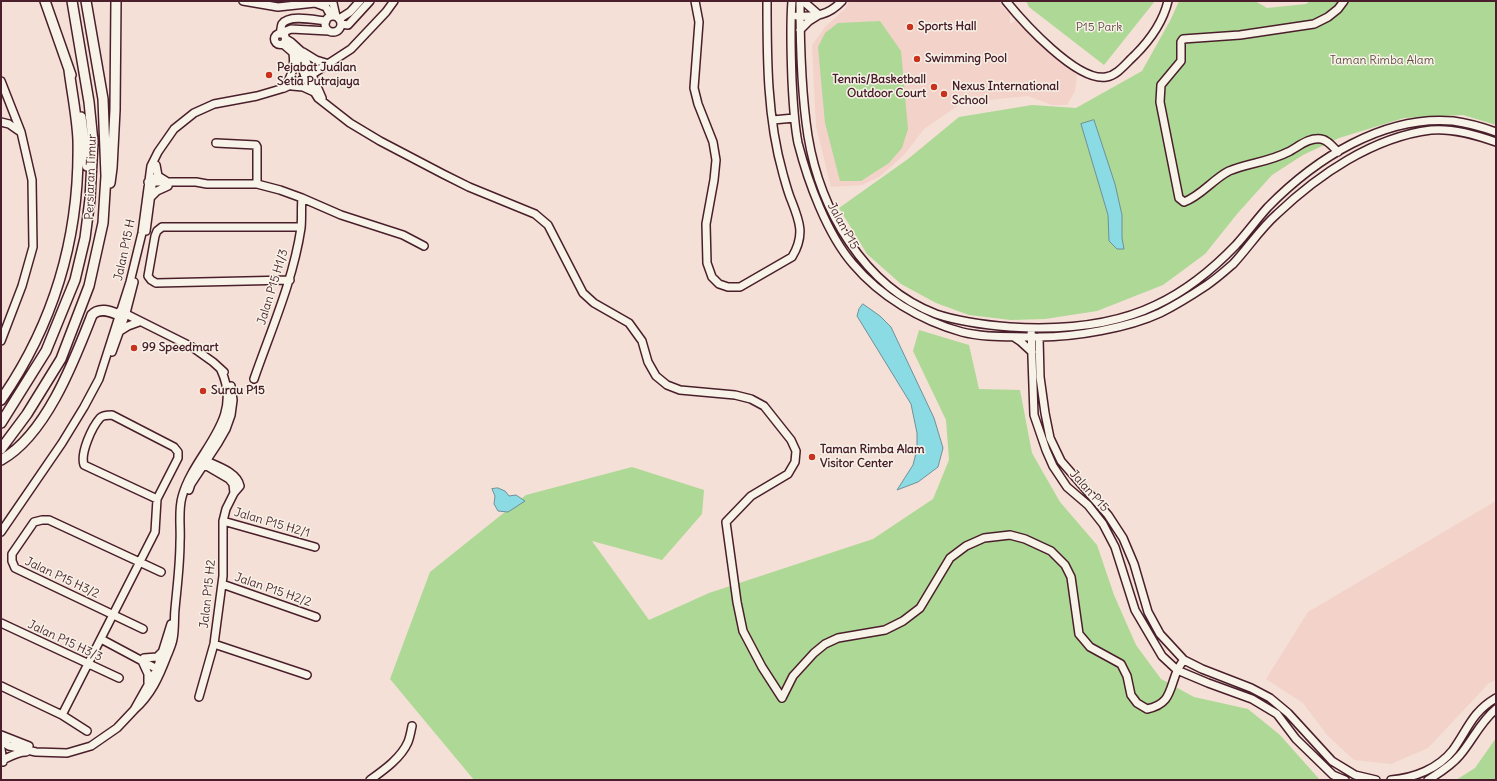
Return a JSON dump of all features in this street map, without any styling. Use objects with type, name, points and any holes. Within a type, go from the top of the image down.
[{"type":"main road","points":[[45,1],[70,70],[79,104],[84,134],[90,199]]},
{"type":"main road","name":"Persiaran Timur","points":[[3,420],[46,351],[75,280],[85,238],[90,199],[92,142],[89,102],[72,1]]},
{"type":"main road","name":"Persiaran Timur","points":[[1,450],[27,414],[61,359],[89,286],[102,223],[106,176],[103,99],[86,1]]},
{"type":"main road","points":[[102,223],[112,168],[115,110],[116,1]]},
{"type":"main road","points":[[1,400],[13,383],[36,340],[52,305],[65,264],[72,231],[77,190],[78,139],[70,70]]},
{"type":"main road","points":[[1,460],[12,454],[34,431],[49,408],[67,375],[92,315],[96,311],[101,310],[121,314]]},
{"type":"street","points":[[243,1],[278,6],[330,1],[333,3],[337,19],[337,31],[291,29],[286,31],[283,38]]},
{"type":"street","points":[[283,38],[282,24],[288,20],[300,18],[326,21],[337,19],[350,12],[360,1]]},
{"type":"street","points":[[337,19],[348,25],[370,1]]},
{"type":"street","name":"Jalan P15 H","points":[[99,379],[121,314],[142,233],[150,184],[151,166],[158,152],[174,129],[194,113],[214,104],[257,96],[285,87],[308,77],[351,49],[386,12],[394,1]]},
{"type":"street","points":[[695,1],[699,22],[694,88],[698,104],[713,142],[716,160],[706,224],[707,263],[712,277],[719,284],[728,287],[740,287],[792,258],[797,250],[800,236],[800,225],[780,164],[772,120],[767,45],[767,1]]},
{"type":"street","name":"Jalan P15","points":[[792,1],[790,32],[794,118],[798,142],[808,177],[824,219],[852,264],[873,285],[903,306],[936,323],[963,332],[1032,337]]},
{"type":"street","points":[[802,1],[819,15]]},
{"type":"street","name":"Jalan P15","points":[[802,1],[800,30],[808,137],[822,191],[833,216],[862,259],[878,278],[917,305],[937,314],[967,322],[989,326],[1032,328],[1083,325],[1111,321],[1156,305],[1195,281],[1214,266],[1236,244],[1270,205],[1316,165],[1367,136],[1402,125],[1452,121],[1476,125],[1496,132]]},
{"type":"street","points":[[791,15],[819,15],[829,12],[842,1]]},
{"type":"street","points":[[1006,1],[1025,24],[1051,48],[1091,76],[1100,78],[1114,74],[1139,51],[1156,29],[1166,10],[1168,1]]},
{"type":"street","points":[[1338,152],[1330,143],[1321,139],[1301,143],[1288,152],[1270,159],[1229,171],[1210,183],[1192,199],[1184,202],[1180,198],[1160,102],[1161,85],[1181,61],[1181,42],[1183,39],[1240,35],[1314,24],[1328,17],[1338,9],[1344,1]]},
{"type":"street","points":[[800,30],[809,21],[819,15]]},
{"type":"street","points":[[326,21],[326,27],[329,31]]},
{"type":"street","points":[[283,38],[291,42],[296,51],[306,60],[308,77],[326,105],[350,123],[413,159],[469,187],[534,214],[548,225],[584,293],[594,303],[628,323],[642,341],[648,362],[656,376],[667,385],[680,390],[735,395],[751,399],[764,406],[782,428],[791,440],[796,451],[794,462],[788,474],[751,496],[726,522],[738,608],[743,631],[762,667],[782,698],[793,676],[814,653],[825,644],[838,638],[885,630],[904,621],[920,608],[950,558],[966,546],[984,538],[1010,535],[1025,539],[1051,552],[1065,564],[1071,576],[1079,634],[1090,647],[1121,664],[1127,676],[1131,695],[1137,703],[1147,709],[1156,707],[1168,696],[1177,670],[1184,660],[1202,669],[1251,688],[1270,698],[1288,713],[1332,761],[1355,775],[1376,780]]},
{"type":"street","points":[[296,51],[329,64]]},
{"type":"street","points":[[296,51],[295,64],[285,87],[303,87],[316,90]]},
{"type":"street","points":[[316,90],[317,81],[322,68]]},
{"type":"street","points":[[1,80],[14,112],[32,180],[33,247],[22,286],[1,341]]},
{"type":"street","points":[[9,124],[13,120],[14,112]]},
{"type":"street","points":[[772,120],[794,118]]},
{"type":"street","points":[[1,122],[16,127],[20,132]]},
{"type":"street","name":"Jalan P15 H","points":[[1,532],[62,443],[105,370],[120,331],[121,314],[129,304],[146,234],[151,197],[150,184],[156,164],[174,129]]},
{"type":"street","points":[[1032,337],[1052,337],[1107,329],[1160,313],[1207,285],[1232,264],[1276,214],[1302,192],[1350,158],[1374,147],[1403,136],[1432,130],[1460,131],[1496,142]]},
{"type":"street","points":[[1367,136],[1374,147]]},
{"type":"street","points":[[216,143],[256,145],[257,184]]},
{"type":"street","points":[[156,164],[158,176],[168,184]]},
{"type":"street","points":[[150,184],[195,186],[207,184],[257,184],[280,190],[342,215],[403,235],[424,246]]},
{"type":"street","points":[[151,197],[168,184]]},
{"type":"street","name":"Jalan P15 H1/3","points":[[254,379],[290,280],[301,227],[302,198]]},
{"type":"street","points":[[824,219],[833,216]]},
{"type":"street","points":[[290,280],[156,282],[151,280],[148,276],[155,236],[157,231],[162,227],[301,227]]},
{"type":"street","points":[[129,304],[131,311],[140,322]]},
{"type":"street","points":[[1156,305],[1160,313]]},
{"type":"street","points":[[121,314],[192,347],[213,362],[229,377],[233,400],[231,415],[218,443],[214,459],[217,469],[197,475]]},
{"type":"street","points":[[120,331],[140,322]]},
{"type":"street","name":"Jalan P15","points":[[1032,328],[1032,337],[1050,438],[1061,461],[1108,515],[1123,538],[1134,564],[1148,612],[1160,634],[1184,660]]},
{"type":"street","name":"Jalan P15","points":[[1040,328],[1035,352],[1034,415],[1048,456],[1067,486],[1088,506],[1103,524],[1115,547],[1135,610],[1162,656],[1177,670]]},
{"type":"street","points":[[1013,336],[1035,352],[1052,337]]},
{"type":"street","points":[[180,515],[191,484],[197,475],[202,461],[225,413],[228,400],[227,387],[221,370]]},
{"type":"street","points":[[62,715],[155,532],[157,499],[178,458],[178,452],[174,447],[112,415],[101,417],[90,436],[83,453],[82,460],[84,465],[157,499]]},
{"type":"street","points":[[2,762],[21,752],[67,752],[91,746],[117,728],[144,702],[151,693],[160,668],[173,640],[179,572],[181,498],[186,483],[202,461],[218,443]]},
{"type":"street","name":"Jalan P15 H2","points":[[199,697],[214,644],[222,584],[223,521],[226,510],[234,493],[233,484],[229,479],[217,469],[202,461]]},
{"type":"street","name":"Jalan P15 H3/2","points":[[143,629],[15,568],[12,561],[12,554],[34,522],[49,520],[161,572]]},
{"type":"street","name":"Jalan P15 H2/1","points":[[223,521],[315,547]]},
{"type":"street","name":"Jalan P15 H2/2","points":[[222,584],[316,617]]},
{"type":"street","points":[[134,710],[148,684],[160,668],[162,652],[175,610]]},
{"type":"street","name":"Jalan P15 H3/3","points":[[1,623],[119,678]]},
{"type":"street","points":[[102,638],[160,668]]},
{"type":"street","points":[[214,644],[307,675]]},
{"type":"street","points":[[143,660],[157,657],[162,652]]},
{"type":"street","points":[[143,660],[148,674],[148,684]]},
{"type":"street","points":[[1177,670],[1252,699],[1277,714],[1296,739],[1333,775],[1345,780]]},
{"type":"street","points":[[1,686],[62,715],[87,731]]},
{"type":"street","points":[[1390,780],[1402,779],[1421,774],[1436,765],[1452,751],[1471,720],[1487,703],[1496,698]]},
{"type":"street","points":[[1428,780],[1445,769],[1459,757],[1480,727],[1496,709]]},
{"type":"street","points":[[370,780],[384,771],[400,754],[409,741],[412,726]]},
{"type":"street","points":[[1,736],[37,749],[67,752]]},
{"type":"street","points":[[1,736],[10,746],[27,746]]},
{"type":"street","points":[[1,741],[10,746],[36,752]]},
{"type":"street","points":[[2,762],[10,746]]},
{"type":"street","points":[[1,748],[2,762]]},
{"type":"shaded area","name":"Nexus International School","points":[[849,1],[999,1],[1006,11],[1010,13],[1010,24],[1016,20],[1077,75],[1075,91],[1067,105],[1052,105],[1028,96],[988,100],[959,105],[924,129],[904,155],[879,177],[862,185],[831,187],[816,126],[812,45],[826,26],[846,8]]},
{"type":"shaded area","points":[[1496,501],[1496,680],[1489,683],[1428,748],[1391,764],[1354,760],[1327,735],[1303,703],[1266,679],[1308,612]]},
{"type":"green space","name":"P15 Park","points":[[1026,1],[1155,1],[1104,65],[1029,7]]},
{"type":"green space","name":"Taman Rimba Alam","points":[[1179,1],[1255,1],[1267,8],[1306,4],[1310,1],[1496,1],[1496,125],[1463,115],[1404,118],[1339,138],[1303,155],[1272,175],[1237,214],[1205,254],[1163,285],[1097,311],[1045,319],[1011,320],[969,315],[936,303],[901,284],[867,254],[839,208],[908,159],[959,117],[1032,105],[1076,108],[1142,71],[1171,19]]},
{"type":"green space","points":[[880,21],[901,51],[908,129],[902,148],[889,163],[861,181],[840,181],[825,123],[818,47],[825,33],[838,23]]},
{"type":"green space","points":[[919,330],[969,345],[979,389],[1020,390],[1032,453],[1060,502],[1097,545],[1114,595],[1136,645],[1161,679],[1194,697],[1248,709],[1280,735],[1320,780],[474,780],[390,679],[430,572],[526,495],[632,467],[704,490],[702,514],[662,560],[592,541],[649,620],[709,593],[873,539],[933,499],[949,460],[946,420],[913,351]]},
{"type":"green space","points":[[1496,738],[1496,780],[1456,780],[1475,768]]},
{"type":"water","points":[[1094,120],[1115,184],[1122,215],[1122,238],[1124,249],[1117,249],[1109,241],[1108,215],[1081,124]]},
{"type":"water","points":[[863,304],[880,316],[891,327],[934,418],[943,448],[938,467],[918,482],[897,490],[913,465],[917,449],[917,433],[911,404],[857,316],[859,309]]},
{"type":"water","points":[[498,488],[505,491],[509,496],[516,495],[525,501],[508,512],[498,511],[494,504],[495,496],[492,489]]},
{"type":"place","name":"Sports Hall","points":[[910,27]]},
{"type":"place","name":"Swimming Pool","points":[[917,59]]},
{"type":"place","name":"Pejabat Jualan Setia Putrajaya","points":[[269,75]]},
{"type":"place","name":"Tennis/Basketball Outdoor Court","points":[[934,87]]},
{"type":"place","name":"Nexus International School","points":[[944,94]]},
{"type":"place","name":"99 Speedmart","points":[[134,348]]},
{"type":"place","name":"Surau P15","points":[[203,391]]},
{"type":"place","name":"Taman Rimba Alam Visitor Center","points":[[812,457]]}]
